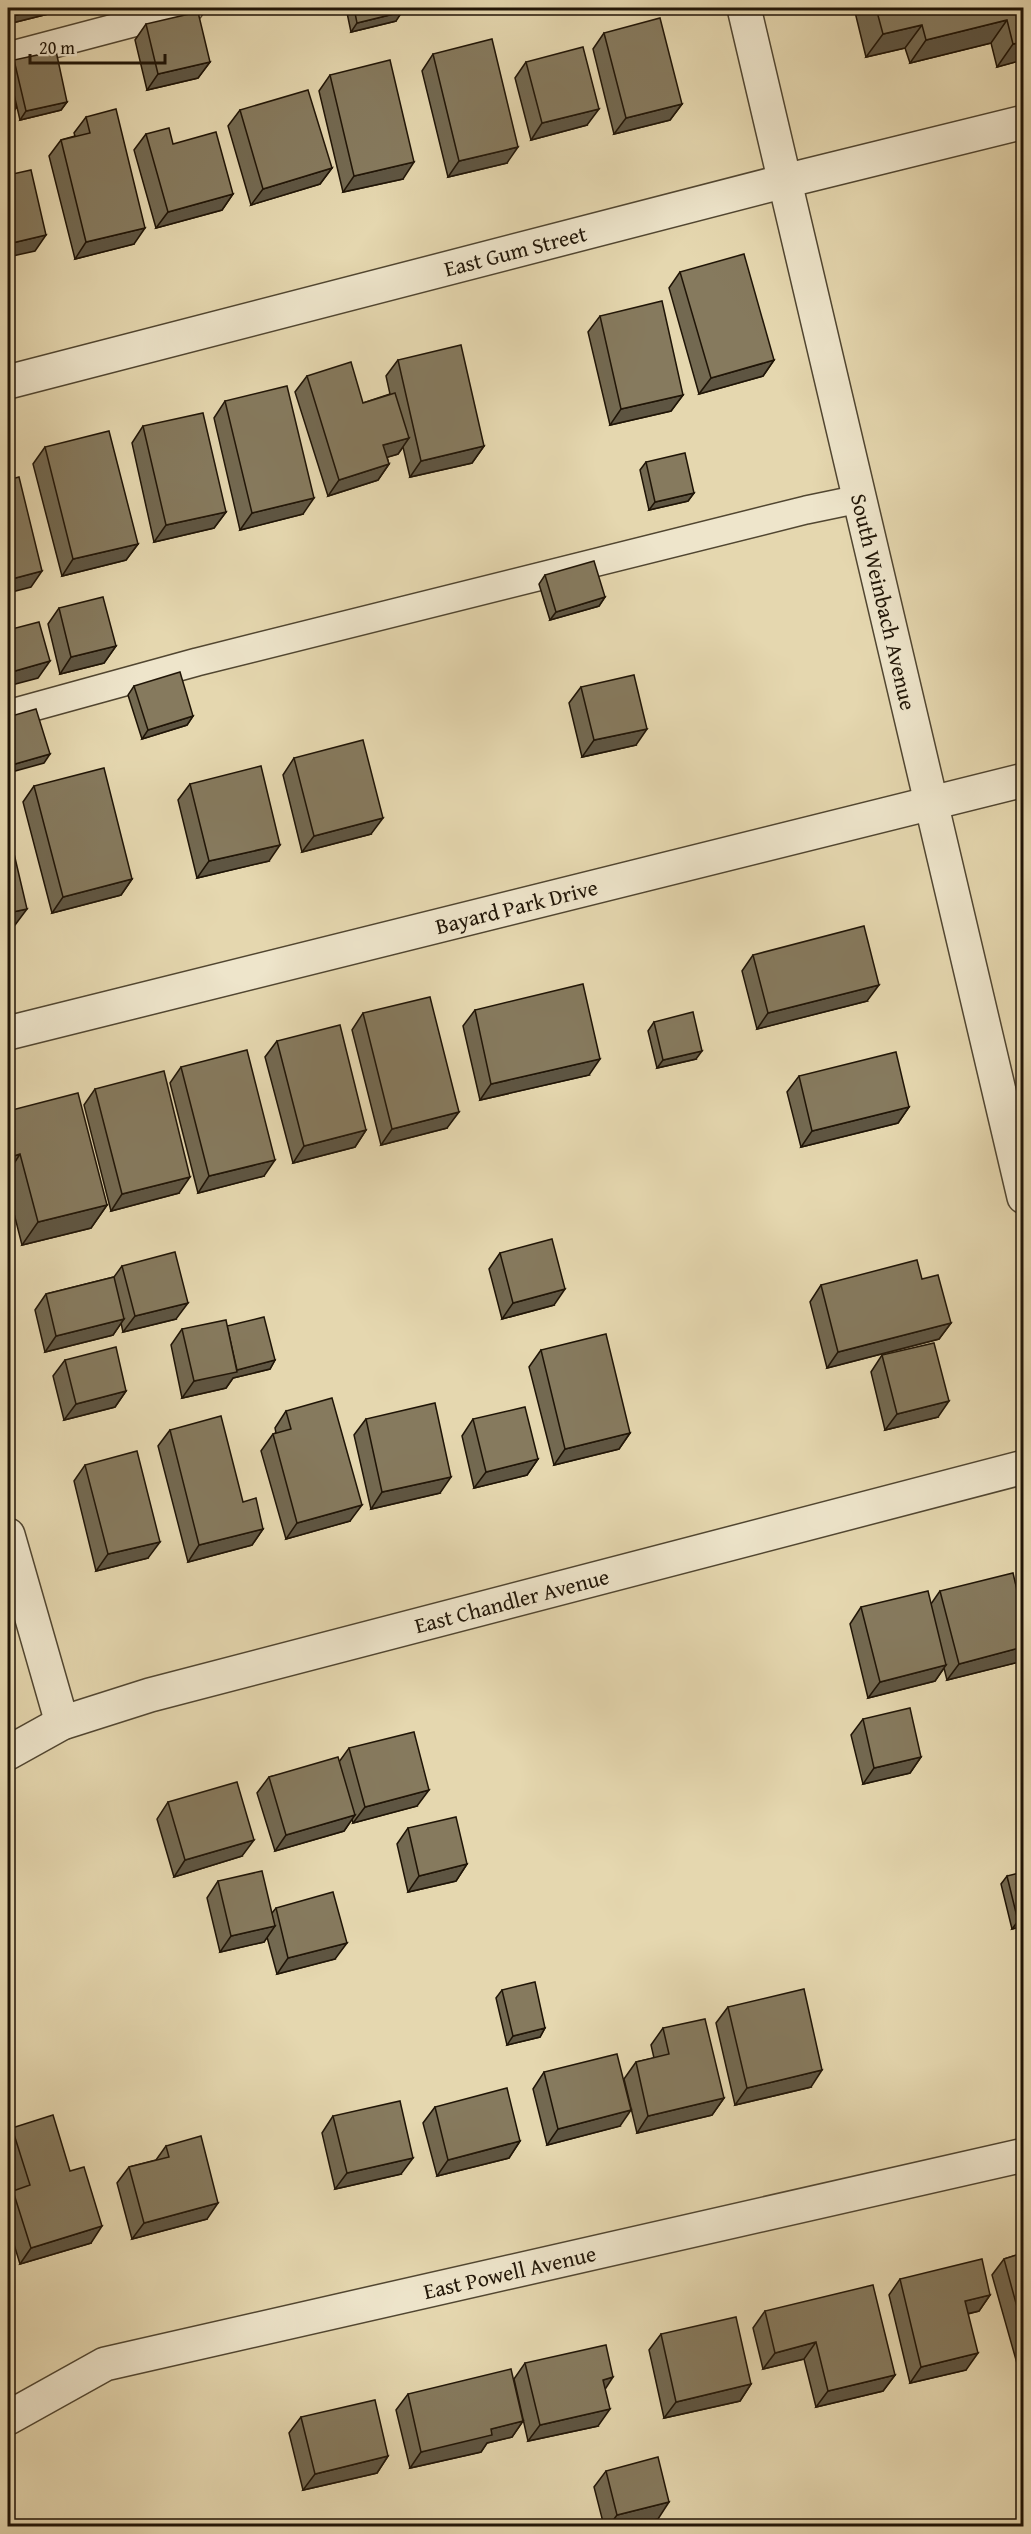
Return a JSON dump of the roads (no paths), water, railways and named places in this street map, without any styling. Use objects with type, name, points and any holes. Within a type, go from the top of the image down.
[{"type":"street","name":"South Weinbach Avenue","points":[[744,8],[1023,1197]]},
{"type":"street","name":"East Gum Street","points":[[8,382],[784,181],[1023,122]]},
{"type":"street","name":"Bayard Park Drive","points":[[8,1034],[1023,780]]},
{"type":"street","name":"East Chandler Avenue","points":[[8,1753],[62,1723],[264,1664],[1023,1467]]},
{"type":"street","points":[[8,1535],[62,1723]]},
{"type":"street","name":"East Powell Avenue","points":[[8,2418],[105,2364],[1023,2155]]},
{"type":"lane","points":[[8,56],[190,8]]},
{"type":"lane","points":[[8,714],[197,662],[859,499]]}]
